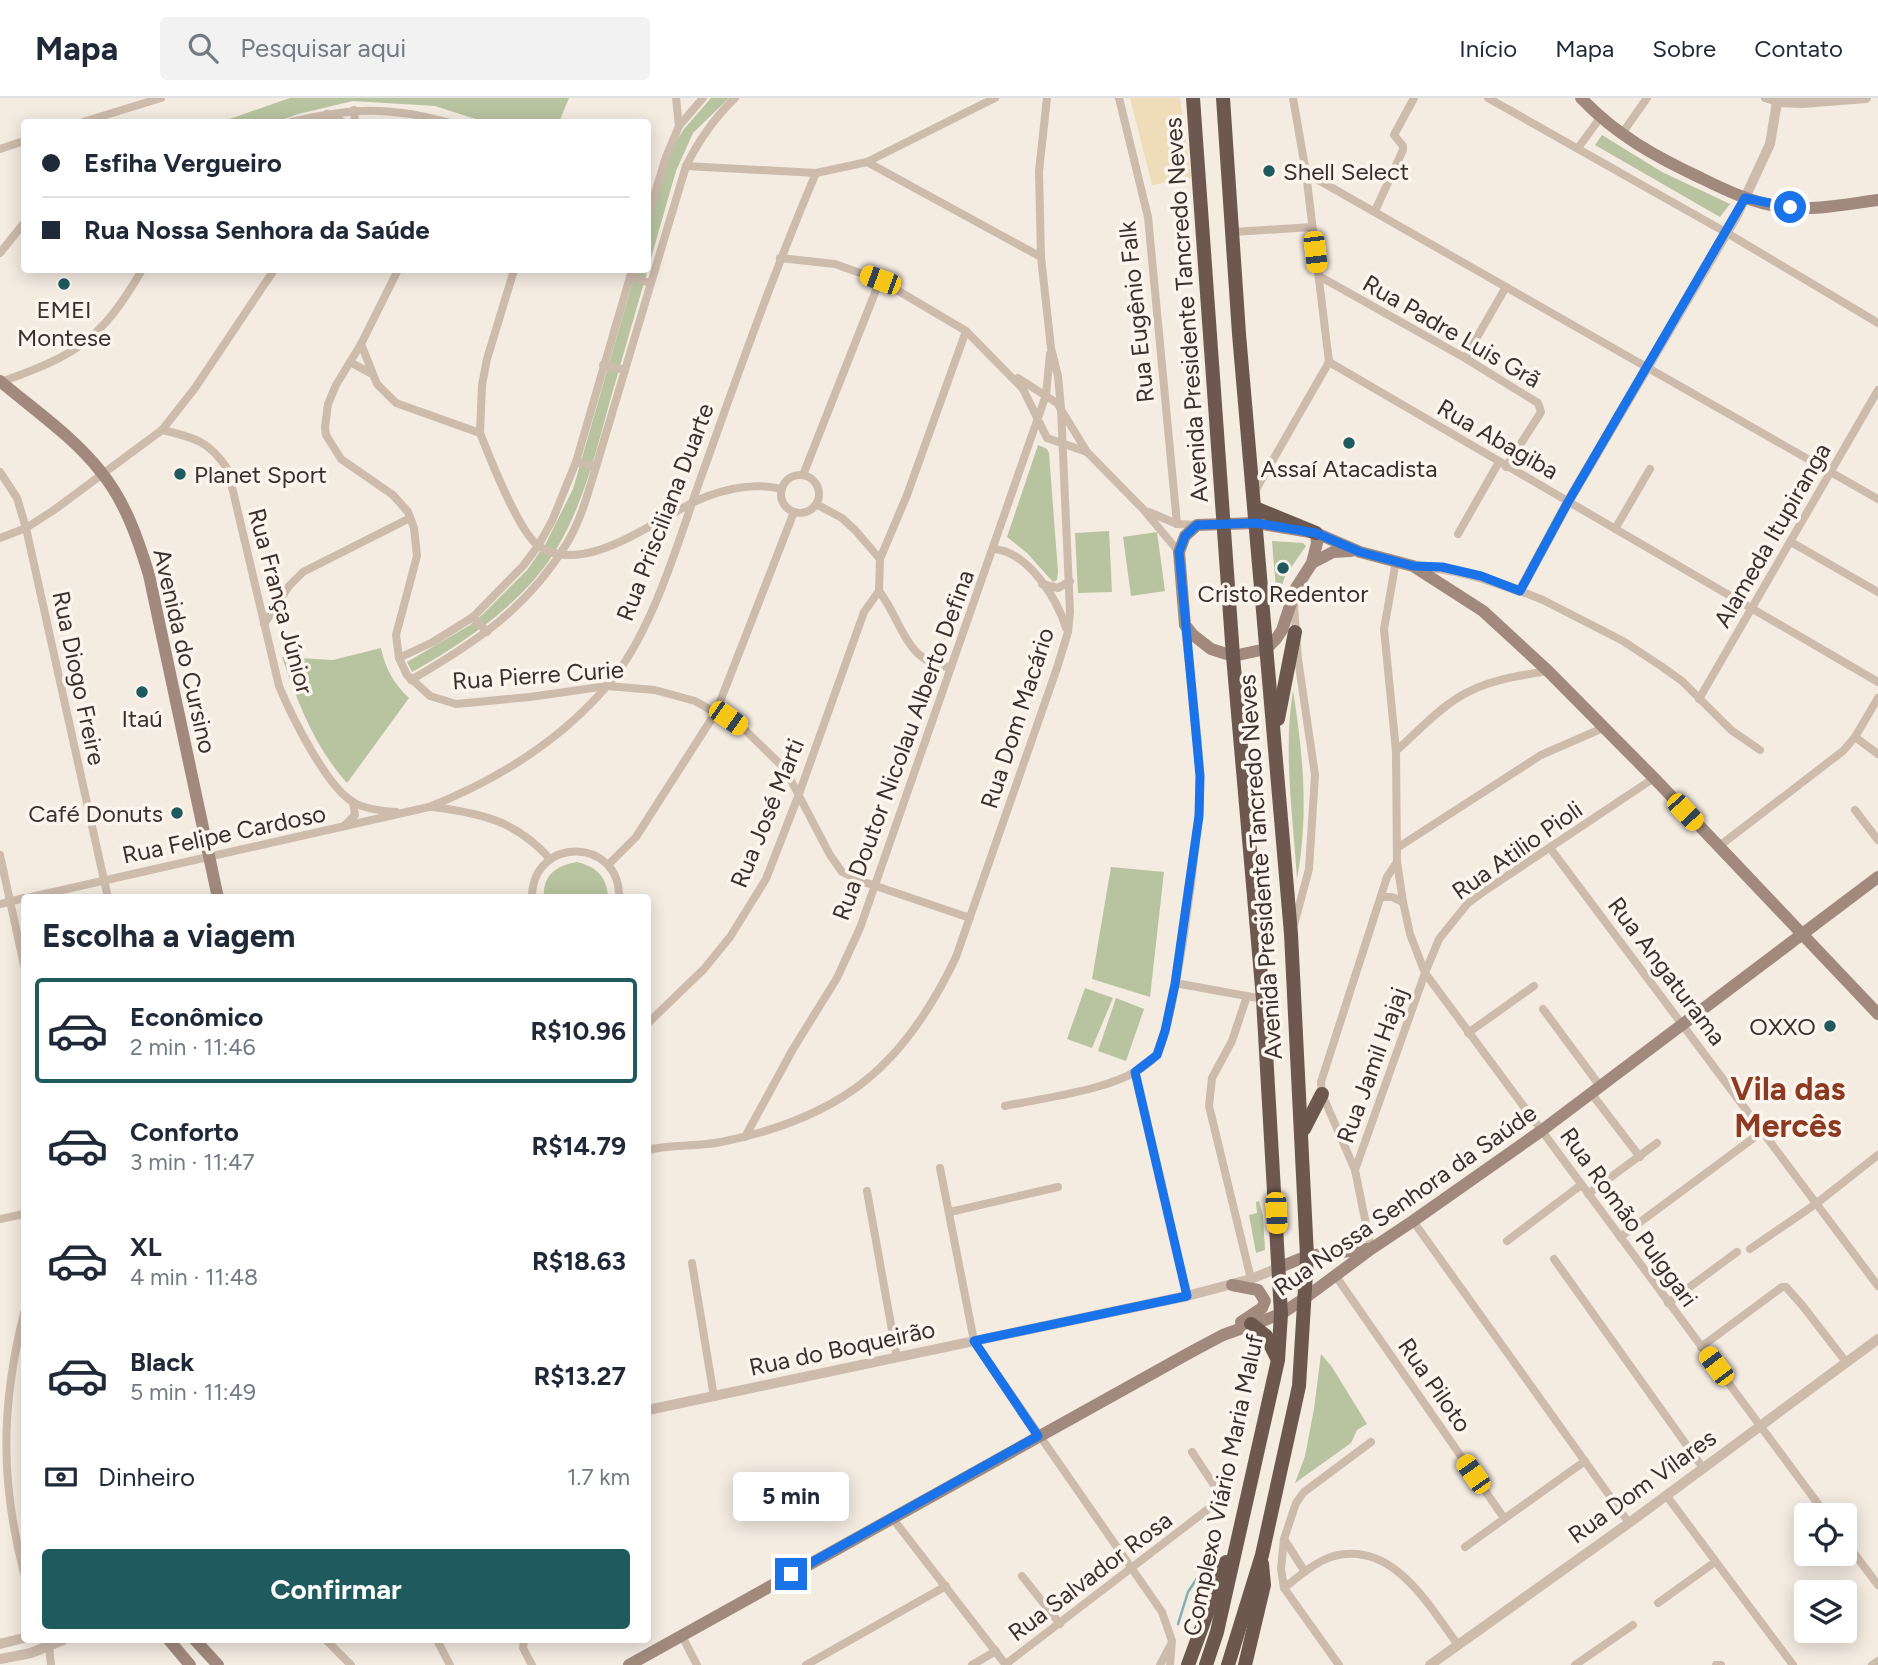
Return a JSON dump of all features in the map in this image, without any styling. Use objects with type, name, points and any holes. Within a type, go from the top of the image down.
[{"type":"highway","name":"Avenida Presidente Tancredo Neves","points":[[1193,98],[1233,656],[1263,999],[1281,1314]]},
{"type":"highway","name":"Avenida Presidente Tancredo Neves","points":[[1223,98],[1239,334],[1291,934],[1303,1134],[1307,1256],[1305,1298]]},
{"type":"highway","points":[[1255,500],[1316,533]]},
{"type":"highway","points":[[1275,738],[1295,632]]},
{"type":"highway","points":[[1303,1134],[1321,1088]]},
{"type":"highway","name":"Complexo Viário Maria Maluf","points":[[1228,1665],[1262,1555],[1299,1386],[1305,1298]]},
{"type":"highway","name":"Complexo Viário Maria Maluf","points":[[1206,1665],[1217,1632],[1278,1360],[1281,1314]]},
{"type":"highway","points":[[1251,1324],[1266,1336],[1278,1360]]},
{"type":"highway","points":[[1188,1665],[1226,1562],[1240,1532]]},
{"type":"highway","points":[[1245,1665],[1264,1585],[1262,1555]]},
{"type":"main road","points":[[1581,98],[1621,135],[1660,159],[1745,198],[1782,207],[1807,208],[1878,200]]},
{"type":"main road","name":"Avenida do Cursino","points":[[1,381],[71,441],[102,472],[123,508],[139,544],[149,575],[217,894]]},
{"type":"main road","points":[[1316,533],[1317,544],[1312,563],[1302,577],[1282,630],[1266,649],[1233,656],[1211,649],[1185,625],[1179,552],[1185,536],[1197,525],[1256,523],[1316,533],[1360,552],[1413,566],[1483,611],[1548,671],[1654,778],[1878,1014]]},
{"type":"main road","points":[[1312,563],[1333,552],[1360,552]]},
{"type":"main road","name":"Rua Nossa Senhora da Saúde","points":[[629,1665],[1223,1335],[1281,1314],[1541,1130],[1878,877]]},
{"type":"main road","name":"Rua do Boqueirão","points":[[1280,1267],[1307,1256],[1371,1249]]},
{"type":"main road","points":[[1223,1335],[1259,1310],[1265,1301],[1258,1290],[1232,1285]]},
{"type":"main road","points":[[171,1643],[189,1665]]},
{"type":"main road","points":[[198,1643],[218,1665]]},
{"type":"street","points":[[92,119],[159,98]]},
{"type":"street","points":[[676,98],[679,126]]},
{"type":"street","points":[[651,206],[679,126],[703,98]]},
{"type":"street","points":[[411,680],[487,632],[514,611],[568,542],[596,467],[686,166],[708,127],[735,98]]},
{"type":"street","points":[[686,166],[816,173],[867,162],[995,98]]},
{"type":"street","name":"Rua Dom Macário","points":[[651,1149],[666,1145],[710,1144],[745,1137],[783,1126],[828,1107],[851,1092],[883,1065],[914,1032],[942,986],[970,918],[1068,632],[1070,581],[1061,408],[1041,257],[1040,171],[1047,98]]},
{"type":"street","name":"Rua Eugênio Falk","points":[[1119,98],[1148,217],[1177,524]]},
{"type":"street","points":[[1255,500],[1329,362],[1306,173],[1293,98]]},
{"type":"street","points":[[1375,211],[1403,150],[1394,135],[1414,98]]},
{"type":"street","points":[[1489,98],[1727,233],[1878,323]]},
{"type":"street","points":[[1621,135],[1647,98]]},
{"type":"street","points":[[1520,591],[1568,502],[1745,198],[1770,144],[1773,99],[1802,103],[1866,98]]},
{"type":"street","points":[[354,110],[355,119]]},
{"type":"street","points":[[304,119],[354,110],[387,110],[435,119]]},
{"type":"street","points":[[327,114],[337,119]]},
{"type":"street","points":[[1578,148],[1600,118]]},
{"type":"street","points":[[0,149],[21,142]]},
{"type":"street","points":[[867,162],[1041,257]]},
{"type":"street","name":"Rua Prisciliana Duarte","points":[[458,795],[488,782],[549,742],[607,686],[634,645],[664,580],[780,258],[816,173]]},
{"type":"street","points":[[1306,173],[1878,499]]},
{"type":"street","points":[[0,253],[21,227]]},
{"type":"street","points":[[1233,232],[1312,228]]},
{"type":"street","points":[[780,258],[835,264],[880,280],[966,331],[1009,373],[1031,401],[1047,438],[1087,452]]},
{"type":"street","points":[[1,381],[31,371],[80,348],[104,326],[140,273]]},
{"type":"street","points":[[0,538],[26,528],[54,510],[162,430],[195,388],[272,273]]},
{"type":"street","name":"Rua Pierre Curie","points":[[396,273],[328,404],[325,427],[326,435],[341,459],[393,495],[410,518],[416,538],[417,556],[396,635],[399,658],[411,680],[430,696],[456,704],[607,686],[675,694],[716,712],[743,728],[768,749],[789,774],[839,868],[848,876],[970,918]]},
{"type":"street","points":[[513,273],[487,359],[482,385],[480,433],[516,514],[538,546],[559,554],[595,552],[692,503],[729,489],[770,486],[782,489]]},
{"type":"street","points":[[399,658],[433,642],[473,617],[523,566],[538,546],[552,521],[576,463],[631,273],[650,283]]},
{"type":"street","name":"Rua Padre Luis Grã","points":[[1319,276],[1465,358],[1538,403],[1541,409],[1502,465]]},
{"type":"street","points":[[803,475],[880,280]]},
{"type":"street","points":[[1465,358],[1506,287]]},
{"type":"street","points":[[951,667],[939,666],[922,659],[908,642],[889,603],[879,591],[880,559],[903,506],[966,331]]},
{"type":"street","points":[[361,344],[372,374],[382,390],[396,403],[480,433]]},
{"type":"street","name":"Rua Doutor Nicolau Alberto Defina","points":[[745,1137],[793,1049],[837,978],[860,928],[1046,395],[1051,348]]},
{"type":"street","points":[[350,362],[372,374]]},
{"type":"street","name":"Rua Abagiba","points":[[1329,362],[1878,682]]},
{"type":"street","points":[[603,366],[625,370]]},
{"type":"street","points":[[1009,373],[1046,395],[1061,408],[1087,452],[1143,509],[1179,552]]},
{"type":"street","name":"Alameda Itupiranga","points":[[1699,699],[1878,390]]},
{"type":"street","name":"Rua França Júnior","points":[[162,430],[204,443],[228,470],[276,677],[285,702],[331,780],[353,802]]},
{"type":"street","points":[[576,463],[596,467]]},
{"type":"street","points":[[1458,534],[1502,465]]},
{"type":"street","points":[[1615,529],[1650,469]]},
{"type":"street","name":"Rua Diogo Freire","points":[[0,472],[16,498],[26,528],[107,894]]},
{"type":"street","points":[[803,475],[816,484],[819,494],[816,504],[806,512],[794,512],[782,500],[782,489],[788,480],[803,475]]},
{"type":"street","points":[[816,504],[842,518],[880,559]]},
{"type":"street","points":[[1143,509],[1177,524],[1197,525]]},
{"type":"street","points":[[608,866],[636,837],[716,712],[794,512]]},
{"type":"street","points":[[264,624],[289,586],[314,565],[410,518]]},
{"type":"street","points":[[1791,542],[1878,592]]},
{"type":"street","points":[[994,549],[1016,555],[1042,584],[1058,604],[1068,632]]},
{"type":"street","name":"Rua Romão Pulggari","points":[[1396,561],[1384,629],[1396,751],[1396,848],[1402,902],[1410,934],[1425,973],[1817,1503]]},
{"type":"street","points":[[1413,566],[1455,569],[1481,576],[1543,600],[1623,641],[1671,673],[1731,730],[1760,750]]},
{"type":"street","points":[[1042,584],[1058,588],[1070,581]]},
{"type":"street","name":"Rua José Marti","points":[[651,1020],[704,969],[741,919],[766,878],[864,612],[879,591]]},
{"type":"street","points":[[257,593],[269,600],[280,599]]},
{"type":"street","points":[[1291,934],[1309,869],[1315,775],[1295,632],[1293,598]]},
{"type":"street","points":[[473,617],[487,632]]},
{"type":"street","points":[[1005,1105],[1105,1084],[1135,1072],[1153,1059],[1161,1046],[1175,984],[1200,804],[1185,625]]},
{"type":"street","points":[[1188,662],[1195,648],[1211,649]]},
{"type":"street","points":[[1396,751],[1444,708],[1471,690],[1495,681],[1548,671]]},
{"type":"street","points":[[1718,846],[1823,768],[1855,737],[1878,698]]},
{"type":"street","points":[[1396,848],[1541,755],[1603,728]]},
{"type":"street","points":[[1855,737],[1878,754]]},
{"type":"street","name":"Rua Atilio Pioli","points":[[1425,973],[1439,939],[1468,903],[1654,778]]},
{"type":"street","points":[[458,795],[465,810]]},
{"type":"street","name":"Rua Felipe Cardoso","points":[[43,894],[342,828],[429,807],[458,795]]},
{"type":"street","points":[[342,828],[355,815],[353,802],[378,810],[410,811]]},
{"type":"street","name":"Rua Felipe Cardoso","points":[[429,807],[465,810],[514,828],[530,838],[550,859]]},
{"type":"street","points":[[1855,810],[1878,840]]},
{"type":"street","name":"Rua Angaturama","points":[[1550,848],[1878,1286]]},
{"type":"street","points":[[532,894],[538,873],[550,859],[562,853],[578,851],[592,854],[608,866],[615,876],[618,894]]},
{"type":"street","points":[[0,855],[21,952]]},
{"type":"street","points":[[1371,1249],[1355,1170],[1321,1088],[1387,877],[1397,862]]},
{"type":"street","points":[[1381,897],[1392,897],[1402,902]]},
{"type":"street","name":"Rua Felipe Cardoso","points":[[0,904],[21,899]]},
{"type":"street","name":"Rua Jamil Hajaj","points":[[1355,1170],[1425,973]]},
{"type":"street","points":[[1175,984],[1263,999]]},
{"type":"street","points":[[1468,1033],[1534,986]]},
{"type":"street","points":[[1247,996],[1233,1041],[1212,1077],[1209,1107],[1251,1279]]},
{"type":"street","points":[[1543,1009],[1640,1157]]},
{"type":"street","points":[[1135,1072],[1187,1296]]},
{"type":"street","points":[[1620,1237],[1763,1131]]},
{"type":"street","points":[[1588,1195],[1657,1143]]},
{"type":"street","points":[[1750,1249],[1817,1203],[1878,1155]]},
{"type":"street","points":[[940,1168],[974,1341],[1162,1612],[1172,1641],[1170,1665]]},
{"type":"street","points":[[1507,1241],[1581,1185]]},
{"type":"street","points":[[950,1212],[1058,1187]]},
{"type":"street","points":[[867,1191],[897,1358]]},
{"type":"street","points":[[0,1219],[21,1215]]},
{"type":"street","points":[[1413,1221],[1629,1523]]},
{"type":"street","points":[[1668,1303],[1737,1252]]},
{"type":"street","points":[[1554,1259],[1703,1468]]},
{"type":"street","points":[[692,1263],[714,1397]]},
{"type":"street","name":"Rua do Boqueirão","points":[[651,1408],[1187,1296],[1232,1285],[1280,1267]]},
{"type":"street","name":"Rua Piloto","points":[[1335,1275],[1504,1518]]},
{"type":"street","points":[[1701,1347],[1782,1287],[1790,1289],[1846,1362]]},
{"type":"street","points":[[21,1325],[11,1365],[6,1404],[4,1467],[10,1518],[21,1561]]},
{"type":"street","name":"Rua Dom Vilares","points":[[1430,1665],[1629,1523],[1878,1339]]},
{"type":"street","points":[[1339,1665],[1284,1588],[1281,1569],[1284,1539],[1299,1498],[1371,1442]]},
{"type":"street","name":"Rua Salvador Rosa","points":[[1006,1665],[1216,1503],[1218,1491],[1192,1452]]},
{"type":"street","points":[[1465,1547],[1585,1461]]},
{"type":"street","points":[[1666,1495],[1793,1665]]},
{"type":"street","points":[[892,1519],[1006,1665]]},
{"type":"street","points":[[1284,1539],[1306,1572]]},
{"type":"street","points":[[1284,1588],[1332,1556],[1361,1555],[1384,1563],[1410,1581],[1458,1645]]},
{"type":"street","points":[[1857,1557],[1878,1585]]},
{"type":"street","points":[[1658,1603],[1715,1562]]},
{"type":"street","points":[[1022,1576],[1060,1624]]},
{"type":"street","points":[[806,1665],[946,1586]]},
{"type":"street","points":[[1575,1665],[1633,1625]]},
{"type":"street","points":[[682,1636],[697,1665]]},
{"type":"street","points":[[0,1644],[21,1639]]},
{"type":"street","points":[[1160,1665],[1172,1641]]},
{"type":"street","points":[[0,1659],[31,1653],[56,1643]]},
{"type":"street","points":[[330,1643],[351,1665]]},
{"type":"street","points":[[439,1643],[450,1665]]},
{"type":"street","points":[[524,1643],[523,1648],[532,1665]]},
{"type":"street","points":[[49,1646],[51,1665]]},
{"type":"street","points":[[972,1665],[996,1651]]},
{"type":"street","points":[[1872,1665],[1878,1661]]},
{"type":"green space","points":[[290,98],[569,98],[560,119],[476,119],[435,106],[353,101],[285,119],[230,119]]},
{"type":"green space","points":[[711,98],[729,98],[693,133],[676,171],[651,258],[651,217],[672,148],[684,129]]},
{"type":"green space","points":[[1602,135],[1662,172],[1730,204],[1720,217],[1595,145]]},
{"type":"green space","points":[[635,273],[647,273],[586,485],[564,535],[534,580],[507,607],[462,642],[412,672],[407,662],[470,625],[527,570],[546,543],[573,489]]},
{"type":"green space","points":[[1038,445],[1049,453],[1058,572],[1057,580],[1053,582],[1027,553],[1007,537]]},
{"type":"green space","points":[[1109,531],[1112,592],[1078,593],[1075,533]]},
{"type":"green space","points":[[1157,532],[1165,591],[1131,596],[1123,537]]},
{"type":"green space","points":[[1272,541],[1303,543],[1306,546],[1285,576],[1277,602]]},
{"type":"green space","points":[[381,648],[391,675],[409,698],[347,783],[316,739],[282,657],[333,660]]},
{"type":"green space","points":[[1293,690],[1300,737],[1304,808],[1297,879],[1289,760]]},
{"type":"green space","points":[[577,862],[595,870],[606,884],[607,894],[544,894],[548,877],[563,866]]},
{"type":"green space","points":[[1111,867],[1164,872],[1150,997],[1092,979]]},
{"type":"green space","points":[[1085,988],[1113,998],[1092,1048],[1067,1039]]},
{"type":"green space","points":[[1116,998],[1144,1009],[1126,1061],[1098,1051]]},
{"type":"green space","points":[[1259,1201],[1263,1216],[1265,1250],[1256,1253],[1249,1215],[1257,1213],[1256,1202]]},
{"type":"green space","points":[[1321,1354],[1367,1424],[1357,1430],[1351,1443],[1295,1483],[1305,1456]]},
{"type":"sand","points":[[1130,98],[1180,98],[1191,178],[1152,185]]},
{"type":"waterway","points":[[1178,1624],[1188,1592],[1207,1563]]},
{"type":"place","name":"Shell Select","points":[[1269,171]]},
{"type":"place","name":"EMEI Montese","points":[[64,284]]},
{"type":"place","name":"Assaí Atacadista","points":[[1349,443]]},
{"type":"place","name":"Planet Sport","points":[[180,474]]},
{"type":"place","name":"Cristo Redentor","points":[[1283,568]]},
{"type":"place","name":"Itaú","points":[[142,692]]},
{"type":"place","name":"Café Donuts","points":[[177,813]]},
{"type":"place","name":"OXXO","points":[[1830,1026]]},
{"type":"district","name":"Vila das Mercês","points":[[1788,1108]]},
{"type":"route","points":[[791,1574],[1038,1436],[974,1341],[1187,1296],[1135,1072],[1157,1055],[1169,1016],[1198,833],[1200,776],[1179,552],[1185,536],[1197,525],[1256,523],[1316,533],[1360,552],[1413,566],[1455,569],[1520,591],[1568,502],[1745,198],[1790,207]]}]
